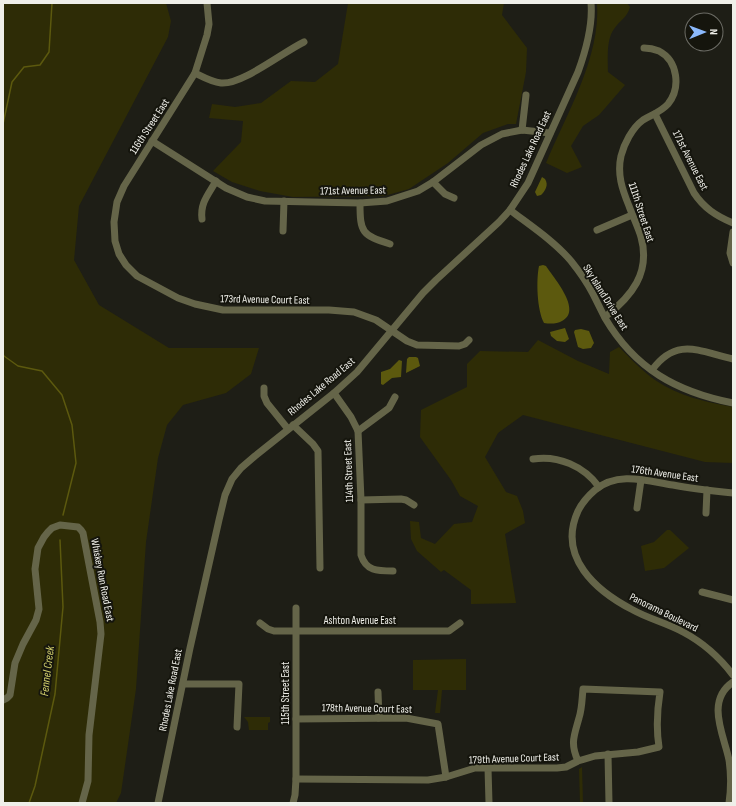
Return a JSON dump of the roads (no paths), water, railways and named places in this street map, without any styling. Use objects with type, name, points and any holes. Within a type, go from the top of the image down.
[{"type":"street","name":"116th Street East","points":[[123,260],[117,248],[114,234],[117,202],[124,186],[195,73],[209,24],[207,3]]},
{"type":"street","name":"Rhodes Lake Road East","points":[[158,803],[222,507],[232,479],[241,468],[334,393],[363,365],[436,280],[510,210],[528,183],[578,72],[590,32],[592,12],[591,3]]},
{"type":"street","points":[[195,73],[217,82],[230,83],[246,76],[293,47],[304,42]]},
{"type":"street","name":"111th Street East","points":[[605,317],[619,306],[630,294],[640,272],[643,259],[640,237],[621,184],[621,156],[624,146],[634,130],[642,121],[664,108],[672,98],[676,78],[672,65],[666,56],[654,49],[644,48]]},
{"type":"street","points":[[522,130],[526,95]]},
{"type":"street","name":"171st Avenue East","points":[[655,114],[694,193],[699,200],[710,211],[733,223]]},
{"type":"street","name":"171st Avenue East","points":[[152,141],[216,182],[247,197],[260,200],[360,203],[387,201],[418,190],[433,182],[481,144],[502,134],[522,130],[550,133]]},
{"type":"street","points":[[202,219],[202,205],[216,182]]},
{"type":"street","points":[[433,182],[446,194],[454,198]]},
{"type":"street","points":[[283,231],[284,201]]},
{"type":"street","points":[[360,203],[361,223],[364,232],[369,236],[390,244]]},
{"type":"street","name":"Sky Island Drive East","points":[[510,210],[570,260],[589,287],[605,317],[631,353],[652,370],[687,390],[703,396],[733,403]]},
{"type":"street","points":[[597,230],[632,215]]},
{"type":"street","points":[[733,232],[730,253],[733,263]]},
{"type":"street","name":"173rd Avenue Court East","points":[[123,260],[132,271],[144,281],[178,298],[204,307],[223,310],[322,310],[354,312],[376,320],[407,341],[417,345],[459,346],[465,344],[469,340]]},
{"type":"street","points":[[652,370],[665,356],[689,348],[733,359]]},
{"type":"street","points":[[264,388],[264,396],[267,404],[291,427],[313,444],[318,451],[320,568]]},
{"type":"street","name":"114th Street East","points":[[334,393],[351,417],[358,431],[361,500],[361,555],[363,561],[372,569],[378,571],[393,571]]},
{"type":"street","points":[[358,431],[388,408],[395,397]]},
{"type":"street","points":[[532,459],[542,457],[550,458],[577,466],[590,475],[599,487]]},
{"type":"street","name":"176th Avenue East","points":[[599,487],[613,480],[620,479],[642,480],[733,493]]},
{"type":"street","points":[[637,508],[642,480]]},
{"type":"street","name":"Panorama Boulevard","points":[[599,487],[589,495],[582,504],[576,517],[572,532],[575,555],[586,574],[602,590],[634,611],[684,632],[700,642],[715,655],[733,675]]},
{"type":"street","points":[[706,513],[707,490]]},
{"type":"street","points":[[361,500],[401,499],[414,505]]},
{"type":"street","name":"Whiskey Run Road East","points":[[3,700],[7,698],[11,691],[15,663],[39,609],[35,569],[38,548],[44,537],[52,528],[60,525],[78,526],[83,533],[101,634],[88,735],[88,781],[82,803]]},
{"type":"street","points":[[702,592],[733,600]]},
{"type":"street","name":"115th Street East","points":[[293,803],[296,779],[296,608]]},
{"type":"street","name":"Ashton Avenue East","points":[[260,623],[268,629],[296,631],[449,631],[460,623]]},
{"type":"street","points":[[729,803],[730,768],[718,718],[721,696],[733,682]]},
{"type":"street","points":[[183,684],[239,684],[237,728]]},
{"type":"street","name":"179th Avenue Court East","points":[[296,779],[428,780],[446,777],[470,769],[566,767],[578,761],[595,756],[638,752],[660,747],[657,712],[660,692],[583,689],[579,717],[573,742],[578,761]]},
{"type":"street","points":[[378,692],[379,718]]},
{"type":"street","name":"178th Avenue Court East","points":[[296,719],[406,718],[438,724],[446,777]]},
{"type":"street","points":[[608,754],[609,803]]},
{"type":"street","points":[[488,768],[489,803]]},
{"type":"waterway","name":"Fennel Creek","points":[[3,124],[12,82],[24,67],[40,65],[49,52],[52,3]]},
{"type":"waterway","name":"Fennel Creek","points":[[3,354],[18,366],[42,371],[62,395],[72,425],[76,463],[63,515]]},
{"type":"waterway","name":"Fennel Creek","points":[[29,803],[35,786],[55,694],[63,607],[60,540]]}]
